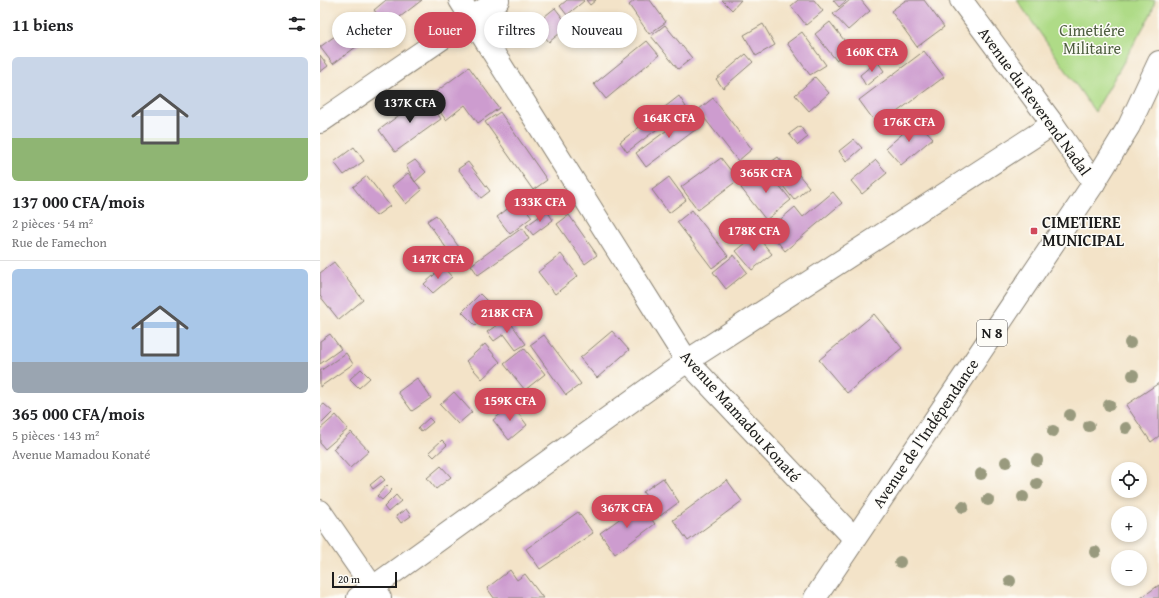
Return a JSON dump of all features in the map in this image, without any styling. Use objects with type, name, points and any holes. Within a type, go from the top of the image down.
[{"type":"main road","name":"Avenue Mamadou Konaté","points":[[460,0],[468,12]]},
{"type":"main road","points":[[476,15],[498,0]]},
{"type":"main road","name":"Avenue du Reverend Nadal","points":[[961,0],[1053,124],[1094,183]]},
{"type":"main road","name":"Avenue Mamadou Konaté","points":[[476,24],[687,361],[854,538]]},
{"type":"main road","points":[[320,122],[428,48]]},
{"type":"main road","name":"Avenue de l'Indépendance","points":[[815,598],[1094,183],[1129,126],[1159,62]]},
{"type":"main road","points":[[320,511],[371,595],[687,361],[1053,124]]},
{"type":"green space","name":"Cimetiére Militaire","points":[[1017,0],[1155,0],[1152,12],[1095,112]]},
{"type":"building","points":[[386,0],[422,0],[406,12],[376,12],[374,10]]},
{"type":"building","points":[[567,0],[584,1],[571,12],[565,12],[560,6]]},
{"type":"building","points":[[586,0],[596,0],[590,5]]},
{"type":"building","points":[[635,0],[650,0],[666,22],[649,34],[637,17],[637,12],[634,12],[629,5]]},
{"type":"building","points":[[722,0],[741,0],[732,10]]},
{"type":"building","points":[[798,0],[814,0],[823,11],[806,25],[791,6]]},
{"type":"building","points":[[833,0],[847,0],[839,7]]},
{"type":"building","points":[[850,0],[861,0],[870,11],[848,30],[833,14]]},
{"type":"building","points":[[906,0],[924,0],[944,27],[917,47],[891,11]]},
{"type":"building","points":[[555,8],[558,12],[557,36],[549,42],[549,13]]},
{"type":"building","points":[[830,22],[851,49],[836,60],[815,34]]},
{"type":"building","points":[[763,24],[775,45],[756,56],[744,35]]},
{"type":"building","points":[[665,25],[692,58],[678,69],[651,36]]},
{"type":"building","points":[[802,32],[826,65],[810,75],[787,43]]},
{"type":"building","points":[[332,38],[332,48],[355,48],[333,64],[320,47]]},
{"type":"building","points":[[647,41],[659,55],[606,99],[594,84]]},
{"type":"building","points":[[924,51],[944,77],[878,126],[859,100]]},
{"type":"building","points":[[746,54],[753,62],[723,88],[716,79]]},
{"type":"building","points":[[320,55],[328,66],[320,72]]},
{"type":"building","points":[[877,61],[884,71],[866,86],[860,75]]},
{"type":"building","points":[[469,67],[499,108],[478,123],[465,105],[446,120],[429,97]]},
{"type":"building","points":[[815,77],[829,93],[809,111],[795,95]]},
{"type":"building","points":[[425,96],[441,119],[395,152],[379,130]]},
{"type":"building","points":[[679,96],[686,107],[627,152],[620,142]]},
{"type":"building","points":[[713,98],[752,149],[738,161],[698,110]]},
{"type":"building","points":[[693,111],[703,124],[646,167],[636,153]]},
{"type":"building","points":[[500,112],[547,180],[533,190],[485,122]]},
{"type":"building","points":[[917,121],[933,138],[901,165],[886,148]]},
{"type":"building","points":[[800,126],[808,137],[798,145],[789,134]]},
{"type":"building","points":[[854,139],[862,148],[846,162],[839,151]]},
{"type":"building","points":[[354,147],[364,161],[344,175],[334,162]]},
{"type":"building","points":[[778,157],[791,173],[780,181],[767,165]]},
{"type":"building","points":[[721,158],[738,180],[698,210],[681,187]]},
{"type":"building","points":[[415,160],[426,172],[415,182],[406,166]]},
{"type":"building","points":[[876,160],[887,173],[862,194],[851,181]]},
{"type":"building","points":[[468,162],[490,191],[481,198],[458,169]]},
{"type":"building","points":[[765,168],[791,200],[766,220],[741,188]]},
{"type":"building","points":[[408,173],[422,190],[406,204],[392,186]]},
{"type":"building","points":[[798,174],[809,187],[794,200],[783,186]]},
{"type":"building","points":[[367,176],[390,206],[376,216],[353,187]]},
{"type":"building","points":[[669,177],[686,200],[669,213],[652,190]]},
{"type":"building","points":[[833,192],[842,203],[785,251],[768,230],[795,207],[803,217]]},
{"type":"building","points":[[519,200],[532,217],[510,234],[497,217]]},
{"type":"building","points":[[692,210],[728,256],[712,268],[677,222]]},
{"type":"building","points":[[547,211],[553,220],[533,235],[526,226]]},
{"type":"building","points":[[436,215],[461,250],[452,256],[427,221]]},
{"type":"building","points":[[569,215],[597,255],[585,264],[557,224]]},
{"type":"building","points":[[522,228],[529,239],[478,275],[471,265]]},
{"type":"building","points":[[756,235],[772,254],[752,270],[736,251]]},
{"type":"building","points":[[561,254],[578,276],[555,294],[538,272]]},
{"type":"building","points":[[734,255],[747,272],[726,289],[713,272]]},
{"type":"building","points":[[334,262],[363,300],[339,320],[320,296],[320,273]]},
{"type":"building","points":[[443,267],[452,277],[433,293],[424,284]]},
{"type":"building","points":[[480,294],[494,308],[476,326],[462,312]]},
{"type":"building","points":[[874,314],[902,348],[847,393],[819,360]]},
{"type":"building","points":[[507,318],[526,344],[516,350],[504,334],[494,341],[487,332]]},
{"type":"building","points":[[612,331],[629,350],[597,378],[580,358]]},
{"type":"building","points":[[330,334],[341,349],[320,364],[320,341]]},
{"type":"building","points":[[544,335],[581,384],[566,395],[530,345]]},
{"type":"building","points":[[485,344],[500,362],[482,379],[466,361]]},
{"type":"building","points":[[524,348],[545,374],[525,390],[504,364]]},
{"type":"building","points":[[346,353],[353,364],[320,387],[320,371]]},
{"type":"building","points":[[361,369],[370,378],[359,388],[350,379]]},
{"type":"building","points":[[417,378],[431,398],[412,411],[398,392]]},
{"type":"building","points":[[1159,383],[1159,436],[1151,442],[1126,405]]},
{"type":"building","points":[[454,392],[472,412],[458,424],[440,405]]},
{"type":"building","points":[[324,404],[333,412],[320,425],[320,407]]},
{"type":"building","points":[[512,405],[527,425],[509,440],[493,420]]},
{"type":"building","points":[[336,415],[348,429],[325,449],[320,443],[320,429]]},
{"type":"building","points":[[429,418],[433,422],[421,432],[418,428]]},
{"type":"building","points":[[351,432],[369,451],[350,468],[333,449]]},
{"type":"building","points":[[442,440],[447,445],[434,457],[429,452]]},
{"type":"building","points":[[441,466],[451,477],[436,489],[427,478]]},
{"type":"building","points":[[381,476],[385,480],[373,489],[370,485]]},
{"type":"building","points":[[663,478],[679,502],[660,516],[643,492]]},
{"type":"building","points":[[727,480],[742,501],[688,541],[673,520]]},
{"type":"building","points":[[387,485],[392,490],[382,500],[377,496]]},
{"type":"building","points":[[396,495],[401,501],[388,512],[384,507]]},
{"type":"building","points":[[640,504],[655,524],[615,554],[600,533]]},
{"type":"building","points":[[406,509],[411,516],[401,523],[396,516]]},
{"type":"building","points":[[578,512],[593,533],[540,569],[526,549]]},
{"type":"building","points":[[510,570],[517,580],[525,574],[543,598],[494,598],[487,588]]},
{"type":"building","points":[[1159,585],[1159,598],[1141,598]]},
{"type":"place","name":"CIMETIERE MUNICIPAL","points":[[1034,231]]}]
